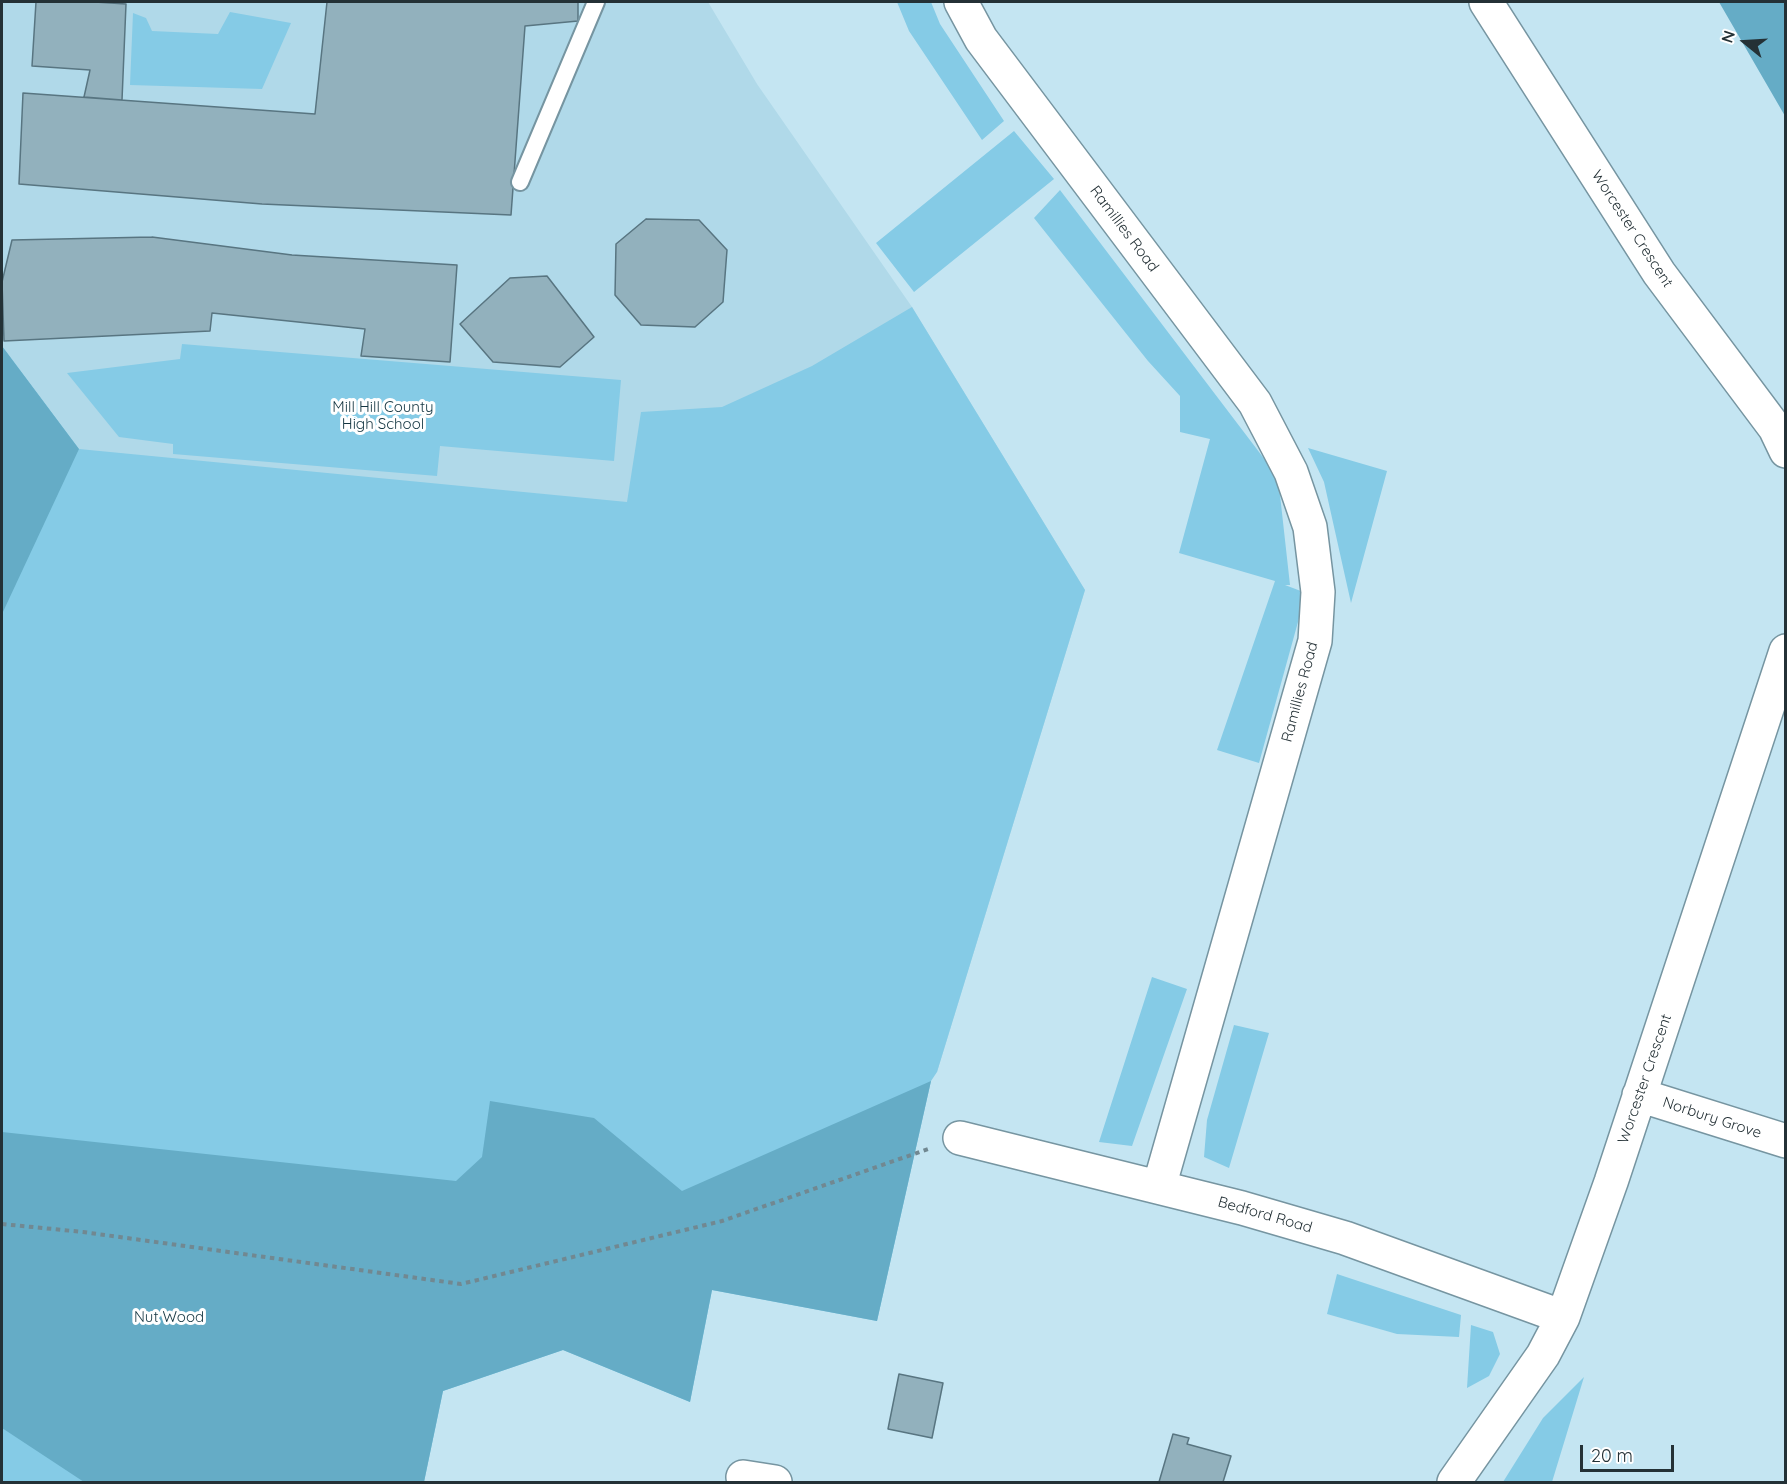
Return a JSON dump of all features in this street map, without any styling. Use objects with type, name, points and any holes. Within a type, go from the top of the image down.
[{"type":"street","name":"Ramillies Road","points":[[961,2],[981,39],[1255,403],[1291,472],[1310,527],[1318,592],[1315,641],[1159,1187]]},
{"type":"street","name":"Worcester Crescent","points":[[1486,2],[1659,273],[1775,428],[1785,451]]},
{"type":"street","name":"Worcester Crescent","points":[[1454,1482],[1543,1355],[1563,1317],[1585,1259],[1785,654]]},
{"type":"street","name":"Norbury Grove","points":[[1639,1095],[1785,1141]]},
{"type":"street","name":"Bedford Road","points":[[960,1138],[1242,1208],[1345,1238],[1563,1317]]},
{"type":"street","points":[[742,1480],[775,1482]]},
{"type":"lane","points":[[520,182],[596,2]]},
{"type":"path","points":[[2,1224],[83,1232],[461,1284],[722,1221],[960,1138]]},
{"type":"shaded area","name":"Mill Hill County High School","points":[[2,2],[708,2],[757,84],[912,307],[1085,590],[937,1072],[79,449],[2,346]]},
{"type":"green space","points":[[897,2],[931,2],[940,24],[1004,121],[982,140],[909,31]]},
{"type":"green space","points":[[1719,2],[1785,2],[1785,116]]},
{"type":"green space","points":[[230,12],[291,23],[262,89],[130,85],[133,13],[146,18],[152,31],[218,34]]},
{"type":"green space","points":[[1014,131],[1054,179],[914,292],[876,243]]},
{"type":"green space","points":[[1060,190],[1278,477],[1290,585],[1285,585],[1306,593],[1259,763],[1217,750],[1275,581],[1179,553],[1210,439],[1180,432],[1180,396],[1148,361],[1034,218]]},
{"type":"green space","name":"Mill Hill County High School","points":[[912,307],[1085,590],[937,1072],[931,1081],[877,1321],[712,1290],[690,1402],[563,1350],[443,1391],[424,1482],[2,1482],[2,346],[79,449],[627,502],[641,412],[722,407],[812,366]]},
{"type":"green space","name":"Mill Hill County High School","points":[[182,344],[621,380],[614,461],[440,446],[437,476],[173,454],[173,444],[119,437],[67,373],[180,359]]},
{"type":"green space","points":[[2,346],[79,449],[2,614]]},
{"type":"green space","points":[[1308,448],[1387,471],[1351,603],[1324,482]]},
{"type":"green space","points":[[1152,977],[1187,989],[1132,1146],[1099,1142]]},
{"type":"green space","points":[[1234,1025],[1269,1033],[1229,1168],[1204,1157],[1207,1120]]},
{"type":"green space","name":"Nut Wood","points":[[931,1081],[877,1321],[712,1290],[690,1402],[563,1350],[443,1391],[424,1482],[84,1482],[2,1428],[2,1132],[456,1181],[482,1157],[490,1101],[594,1118],[682,1191]]},
{"type":"green space","points":[[1337,1274],[1461,1315],[1459,1337],[1397,1334],[1327,1314]]},
{"type":"green space","points":[[1471,1325],[1493,1332],[1500,1354],[1489,1376],[1467,1388]]},
{"type":"green space","points":[[1584,1377],[1552,1482],[1503,1482],[1543,1418]]},
{"type":"building","points":[[36,2],[126,4],[122,100],[84,97],[90,70],[32,66]]},
{"type":"building","points":[[327,2],[578,2],[578,21],[525,26],[511,215],[262,204],[19,184],[23,93],[315,114]]},
{"type":"building","points":[[646,219],[699,220],[727,250],[723,302],[695,327],[641,325],[615,295],[616,244]]},
{"type":"building","points":[[152,237],[292,255],[457,265],[450,362],[361,356],[365,329],[212,313],[210,331],[4,341],[2,282],[12,240]]},
{"type":"building","points":[[547,276],[594,337],[560,367],[493,362],[460,324],[510,278]]},
{"type":"building","points":[[899,1374],[943,1383],[932,1438],[888,1429]]},
{"type":"building","points":[[1173,1434],[1189,1438],[1187,1444],[1231,1456],[1223,1482],[1159,1482]]}]
